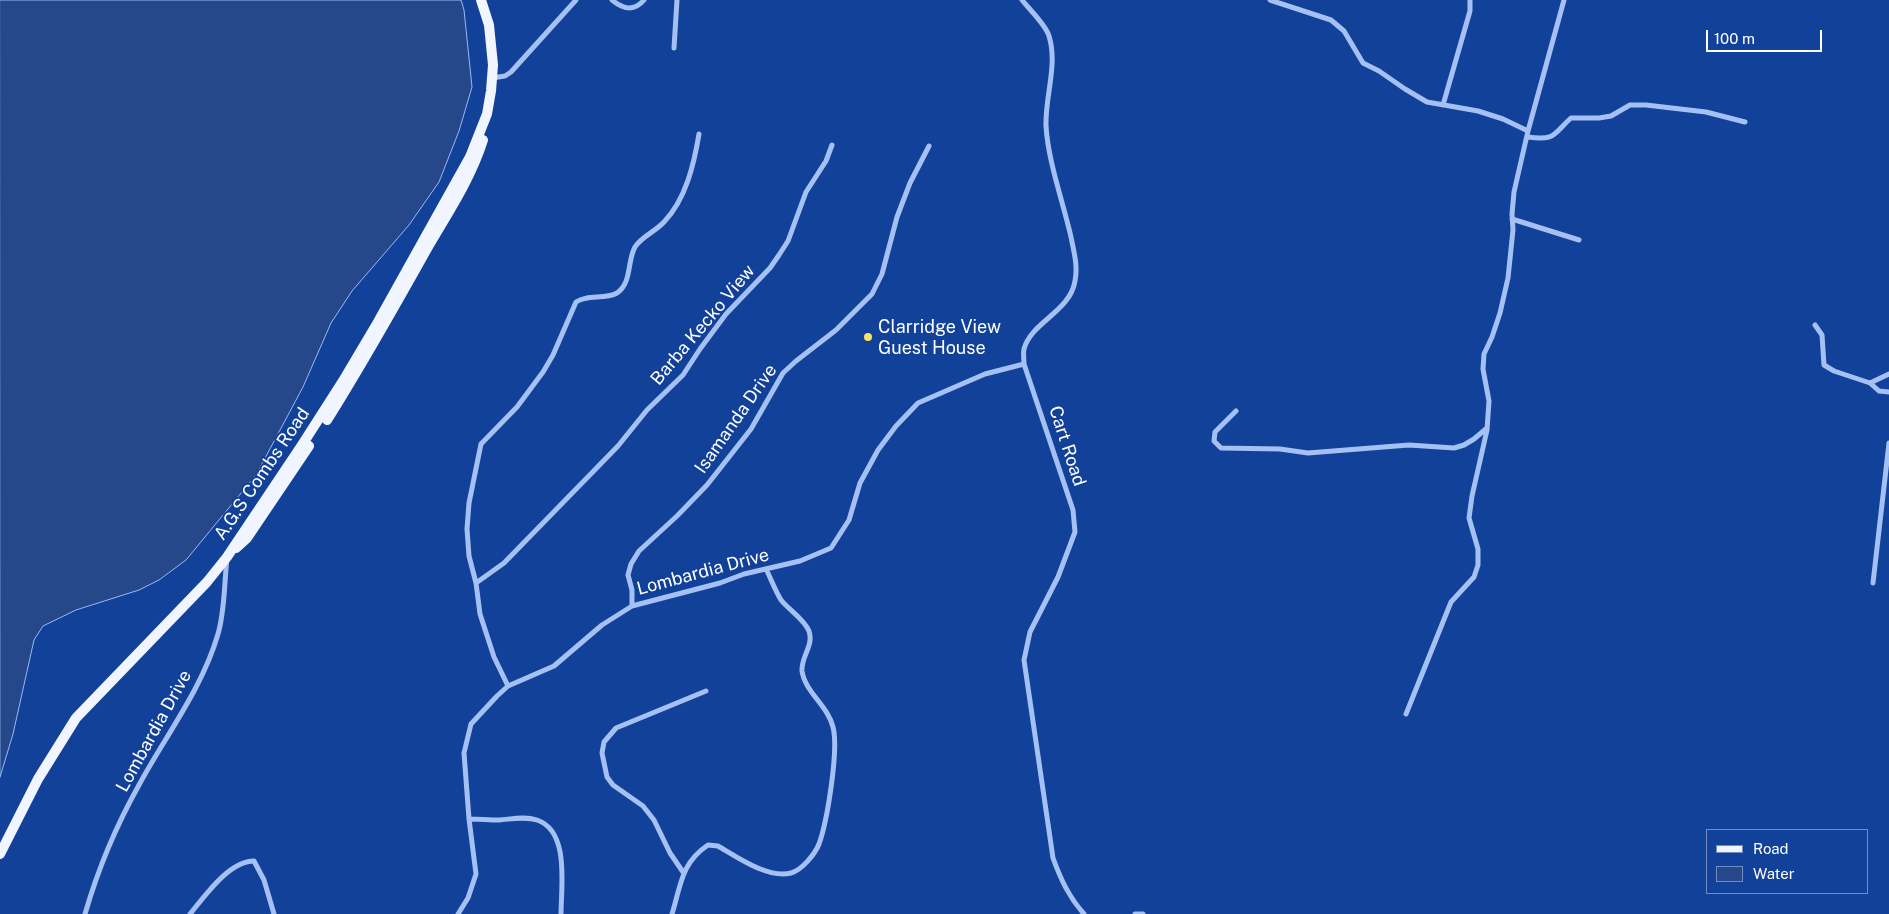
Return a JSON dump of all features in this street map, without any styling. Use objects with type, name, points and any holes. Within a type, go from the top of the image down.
[{"type":"main road","name":"A.G.S Combs Road","points":[[481,0],[489,25],[495,78]]},
{"type":"main road","name":"A.G.S Combs Road","points":[[0,854],[38,779],[76,718],[247,538],[349,385],[399,299],[476,163],[492,114],[498,64],[494,24],[487,0]]},
{"type":"street","points":[[495,78],[511,72],[576,0]]},
{"type":"street","points":[[612,0],[621,7],[628,9],[636,7],[644,0]]},
{"type":"street","points":[[674,48],[677,0]]},
{"type":"street","name":"Cart Road","points":[[1022,0],[1049,33],[1053,49],[1047,98],[1046,127],[1077,264],[1075,283],[1067,300],[1031,334],[1023,350],[1024,364],[1074,510],[1075,532],[1058,577],[1030,632],[1024,660],[1053,858],[1062,883],[1072,901],[1084,914]]},
{"type":"street","points":[[1270,0],[1331,20],[1344,31],[1363,63],[1427,102],[1478,111],[1503,119],[1528,134],[1541,139],[1558,133],[1571,118],[1611,116],[1630,105],[1680,108],[1720,115],[1745,122]]},
{"type":"street","points":[[1443,105],[1470,11],[1470,0]]},
{"type":"street","points":[[1406,714],[1451,602],[1474,577],[1478,565],[1478,549],[1469,518],[1487,427],[1489,401],[1483,369],[1484,354],[1500,313],[1508,278],[1513,230],[1514,192],[1564,0]]},
{"type":"street","points":[[508,686],[486,638],[469,556],[467,529],[469,503],[482,444],[517,407],[543,372],[553,355],[576,302],[582,298],[613,294],[618,292],[623,286],[636,245],[660,227],[676,209],[695,158],[699,134]]},
{"type":"street","name":"Barba Kecko View","points":[[476,583],[504,563],[618,446],[647,410],[683,375],[726,314],[770,268],[788,241],[806,192],[826,161],[832,144]]},
{"type":"street","name":"Isamanda Drive","points":[[632,606],[632,590],[628,575],[631,564],[640,551],[678,516],[707,485],[751,429],[783,374],[836,330],[872,294],[882,274],[897,217],[910,183],[929,146]]},
{"type":"street","points":[[1512,219],[1579,240]]},
{"type":"street","points":[[1815,325],[1822,335],[1824,365],[1834,371],[1870,384],[1879,391],[1889,392]]},
{"type":"street","name":"Lombardia Drive","points":[[458,914],[474,886],[476,874],[469,819],[464,753],[471,724],[508,686],[554,666],[602,625],[632,606],[720,583],[744,574],[800,561],[831,548],[849,520],[860,483],[878,450],[918,402],[985,374],[1024,364]]},
{"type":"street","points":[[1870,384],[1889,374]]},
{"type":"street","points":[[1236,411],[1216,432],[1214,441],[1221,448],[1280,448],[1308,453],[1409,445],[1454,448],[1474,439],[1487,427]]},
{"type":"street","points":[[1873,583],[1889,443]]},
{"type":"street","name":"Lombardia Drive","points":[[85,914],[100,868],[119,824],[139,784],[193,692],[218,636],[223,615],[228,557]]},
{"type":"street","points":[[672,914],[683,872],[688,862],[708,845],[718,846],[772,874],[792,873],[807,862],[818,844],[831,781],[834,754],[833,727],[826,708],[806,681],[802,671],[803,661],[811,639],[808,628],[782,600],[766,569]]},
{"type":"street","points":[[683,872],[670,853],[654,820],[643,806],[613,785],[607,777],[602,753],[604,742],[616,728],[706,691]]},
{"type":"street","points":[[469,819],[500,820],[521,818],[537,820],[547,825],[554,834],[559,847],[561,862],[560,914]]},
{"type":"street","points":[[190,914],[230,869],[247,861],[254,861],[264,880],[274,914]]},
{"type":"street","points":[[1135,914],[1142,914]]},
{"type":"water","points":[[0,0],[461,0],[464,10],[472,87],[459,131],[439,182],[409,225],[352,291],[331,323],[303,387],[256,475],[186,560],[159,580],[139,590],[76,610],[43,626],[34,640],[13,734],[0,777]]},
{"type":"place","name":"Clarridge View Guest House","points":[[868,337]]}]
